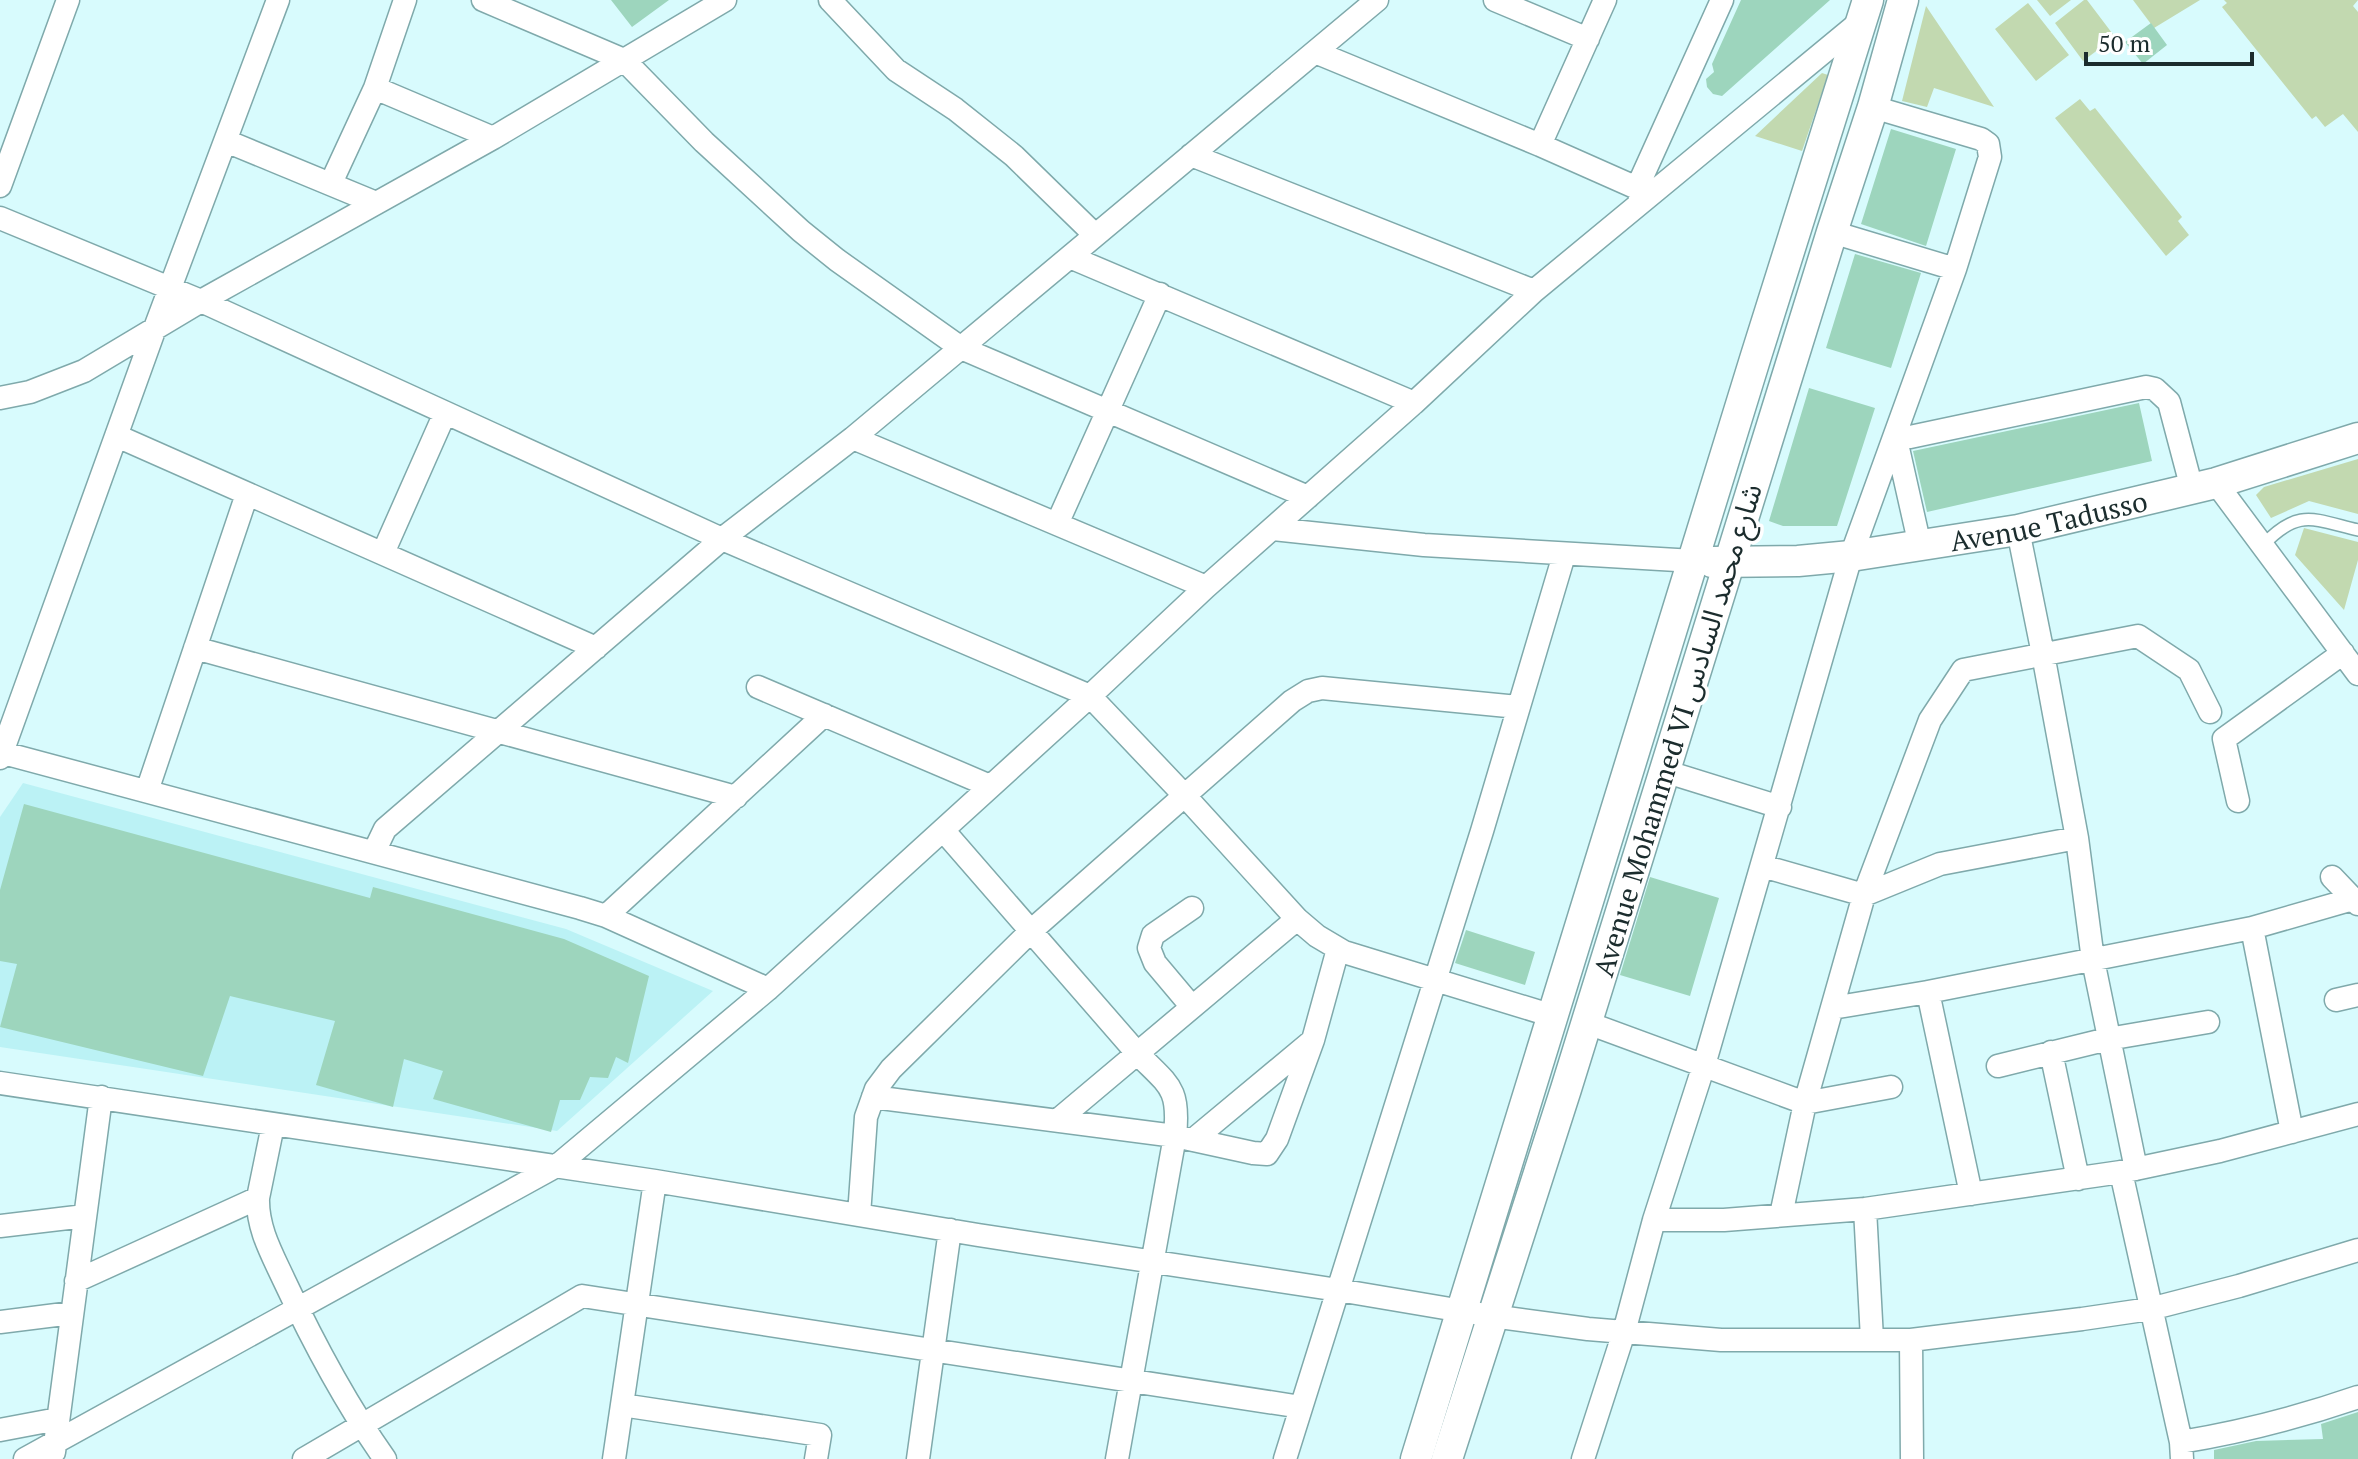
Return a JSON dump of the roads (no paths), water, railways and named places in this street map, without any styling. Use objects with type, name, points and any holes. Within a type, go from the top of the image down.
[{"type":"main road","name":"Avenue Mohammed VI شارع محمد السادس","points":[[1447,1459],[1873,107],[1903,0]]},
{"type":"main road","name":"Avenue Mohammed VI شارع محمد السادس","points":[[1416,1459],[1865,10]]},
{"type":"main road","name":"Avenue Tadusso","points":[[1694,561],[1730,563],[1851,556],[2018,530],[2204,486],[2358,438]]},
{"type":"street","points":[[0,186],[68,0]]},
{"type":"street","points":[[278,0],[1,754],[606,916],[768,989]]},
{"type":"street","points":[[331,183],[375,88],[405,0]]},
{"type":"street","points":[[483,0],[624,60],[704,142],[801,231],[961,348],[1308,497]]},
{"type":"street","points":[[0,398],[30,392],[84,371],[201,301],[493,138],[725,0]]},
{"type":"street","points":[[830,0],[896,70],[955,109],[1014,156],[1095,235]]},
{"type":"street","points":[[374,852],[385,829],[722,539],[853,438],[1377,0]]},
{"type":"street","points":[[1495,0],[1588,39]]},
{"type":"street","points":[[1540,145],[1605,0]]},
{"type":"street","points":[[1639,194],[1722,0]]},
{"type":"street","points":[[25,1459],[54,1451],[297,1308],[558,1165],[768,989],[1206,587],[1414,403],[1639,194],[1865,10]]},
{"type":"street","points":[[1315,52],[1540,145],[1639,194]]},
{"type":"street","points":[[375,88],[493,138]]},
{"type":"street","points":[[1583,1459],[1704,1065],[1851,556],[1955,269],[1990,157],[1988,144],[1981,139],[1873,107]]},
{"type":"street","points":[[226,141],[376,203]]},
{"type":"street","points":[[1191,155],[1534,291]]},
{"type":"street","points":[[0,218],[201,301],[722,539],[1090,696],[1297,919],[1338,949],[1553,1016]]},
{"type":"street","points":[[1832,232],[1955,269]]},
{"type":"street","points":[[1070,257],[1414,403]]},
{"type":"street","points":[[1057,524],[1160,294]]},
{"type":"street","points":[[1895,435],[1910,437],[2146,387],[2163,394],[2204,486],[2262,546],[2358,674]]},
{"type":"street","points":[[383,553],[445,413]]},
{"type":"street","points":[[1895,435],[1920,546]]},
{"type":"street","points":[[117,436],[596,648]]},
{"type":"street","points":[[853,438],[1206,587]]},
{"type":"street","points":[[147,791],[247,494]]},
{"type":"street","points":[[1273,529],[1424,545],[1694,561]]},
{"type":"street","points":[[2018,530],[2077,838],[2093,960],[2150,1309],[2182,1451],[2225,1435],[2284,1421],[2358,1397]]},
{"type":"street","points":[[1285,1459],[1564,555]]},
{"type":"street","points":[[1781,1215],[1805,1103],[1864,895],[1930,720],[1963,670],[2138,636],[2189,670],[2210,712]]},
{"type":"street","points":[[195,648],[736,797]]},
{"type":"street","points":[[2238,801],[2224,739],[2343,653]]},
{"type":"street","points":[[758,687],[990,786]]},
{"type":"street","points":[[859,1215],[866,1117],[876,1089],[891,1069],[1032,930],[1292,701],[1308,691],[1339,688],[1518,707]]},
{"type":"street","points":[[606,916],[824,715]]},
{"type":"street","points":[[1664,771],[1780,807]]},
{"type":"street","points":[[943,830],[1171,1088],[1176,1099],[1184,1138],[1153,1262],[1117,1459]]},
{"type":"street","points":[[1762,866],[1864,895],[1940,864],[2077,838]]},
{"type":"street","points":[[1832,1008],[2252,928],[2356,902],[2332,877]]},
{"type":"street","points":[[1192,908],[1153,935],[1149,948],[1155,963],[1192,1007]]},
{"type":"street","points":[[1058,1120],[1297,919]]},
{"type":"street","points":[[2252,928],[2292,1132]]},
{"type":"street","points":[[873,1097],[1184,1138],[1267,1154],[1277,1139],[1313,1040],[1338,949]]},
{"type":"street","points":[[1928,992],[1971,1194]]},
{"type":"street","points":[[1585,1022],[1805,1103],[1891,1087]]},
{"type":"street","points":[[1998,1066],[2108,1039],[2208,1022]]},
{"type":"street","points":[[1184,1138],[1313,1040]]},
{"type":"street","points":[[2051,1052],[2078,1179]]},
{"type":"street","points":[[0,1083],[558,1165],[1492,1316],[1721,1340],[1911,1340],[2150,1309],[2358,1250]]},
{"type":"street","points":[[54,1451],[101,1097]]},
{"type":"street","points":[[1654,1220],[1724,1220],[1865,1209],[2078,1179],[2220,1151],[2358,1114]]},
{"type":"street","points":[[273,1125],[258,1198],[265,1238],[297,1308],[362,1427],[385,1459]]},
{"type":"street","points":[[614,1459],[655,1181]]},
{"type":"street","points":[[76,1281],[258,1198]]},
{"type":"street","points":[[1865,1209],[1872,1339]]},
{"type":"street","points":[[0,1226],[85,1216]]},
{"type":"street","points":[[918,1459],[950,1230]]},
{"type":"street","points":[[306,1458],[582,1296],[1301,1407]]},
{"type":"street","points":[[0,1322],[72,1313]]},
{"type":"street","points":[[1911,1340],[1912,1459]]},
{"type":"street","points":[[622,1405],[820,1435],[816,1459]]},
{"type":"street","points":[[0,1430],[58,1419]]},
{"type":"lane","points":[[2262,546],[2293,520],[2311,519],[2358,530]]}]
